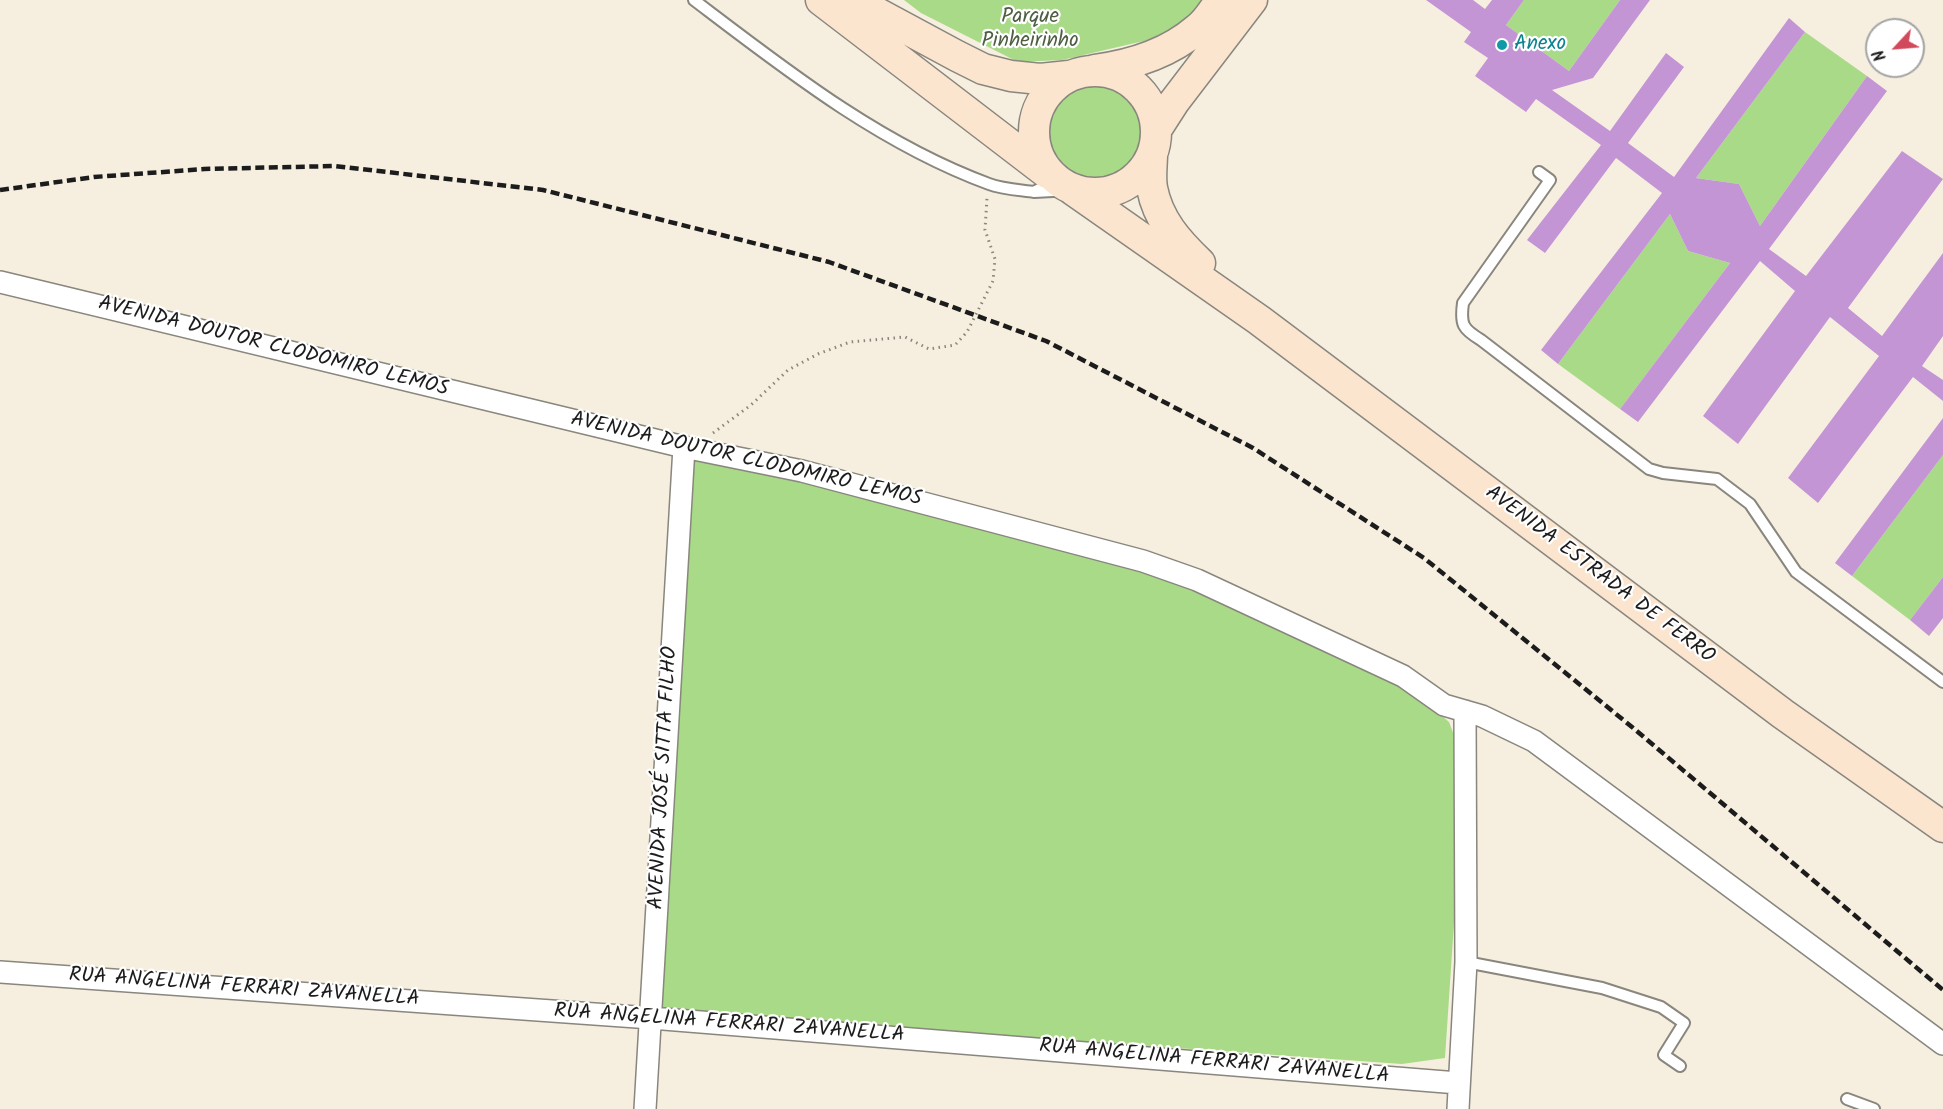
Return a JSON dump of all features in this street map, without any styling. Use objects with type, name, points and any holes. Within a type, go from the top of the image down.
[{"type":"street","name":"AVENIDA ESTRADA DE FERRO","points":[[820,0],[1053,186],[1259,320],[1783,714],[1943,827]]},
{"type":"street","name":"AVENIDA ESTRADA DE FERRO","points":[[853,0],[983,69],[1011,76],[1040,79],[1081,73],[1116,75],[1137,87],[1151,107],[1154,142],[1152,187],[1161,218],[1180,244],[1259,320]]},
{"type":"street","points":[[1081,73],[1149,58],[1175,45],[1199,28],[1221,0]]},
{"type":"street","points":[[1053,186],[1097,194],[1120,189],[1140,175],[1174,102],[1252,0]]},
{"type":"street","name":"AVENIDA ESTRADA DE FERRO","points":[[1053,186],[1039,158],[1033,134],[1037,111],[1050,90],[1081,73]]},
{"type":"street","name":"AVENIDA DOUTOR CLODOMIRO LEMOS","points":[[0,282],[684,447],[802,471],[1143,561],[1197,580],[1403,676],[1444,705],[1482,716],[1534,741],[1943,1044]]},
{"type":"street","name":"AVENIDA JOSÉ SITTA FILHO","points":[[645,1109],[684,447]]},
{"type":"street","points":[[1458,1109],[1466,962],[1465,711]]},
{"type":"street","name":"RUA ANGELINA FERRARI ZAVANELLA","points":[[0,972],[651,1018],[1458,1083]]},
{"type":"lane","points":[[694,0],[848,112],[926,156],[991,185],[1053,186]]},
{"type":"lane","points":[[1539,172],[1550,180],[1463,303],[1461,319],[1467,332],[1481,340],[1649,469],[1663,473],[1717,479],[1750,504],[1796,572],[1943,682]]},
{"type":"lane","points":[[1466,962],[1602,988],[1661,1007],[1684,1023],[1664,1055],[1680,1066]]},
{"type":"lane","points":[[1847,1099],[1874,1109]]},
{"type":"path","points":[[684,447],[719,430],[751,405],[788,370],[818,354],[850,342],[905,337],[929,349],[956,345],[967,332],[993,282],[995,259],[985,230],[986,204],[991,185]]},
{"type":"green space","name":"Parque Pinheirinho","points":[[904,0],[1202,0],[1184,23],[1148,40],[1062,60],[1018,62],[921,13]]},
{"type":"green space","points":[[1524,0],[1620,0],[1569,71],[1506,25]]},
{"type":"green space","points":[[1805,32],[1865,75],[1866,78],[1760,226],[1739,184],[1696,178]]},
{"type":"green space","points":[[1085,83],[1103,83],[1121,91],[1134,104],[1142,122],[1139,150],[1121,171],[1103,179],[1085,179],[1067,171],[1054,158],[1046,140],[1046,122],[1054,104],[1067,91]]},
{"type":"green space","points":[[1670,214],[1688,251],[1730,263],[1620,409],[1558,364]]},
{"type":"green space","points":[[692,455],[799,477],[1186,581],[1417,694],[1449,722],[1456,740],[1455,908],[1445,1058],[1402,1064],[657,1011]]},
{"type":"green space","points":[[1943,455],[1943,577],[1910,620],[1852,576]]},
{"type":"building","points":[[1426,0],[1473,0],[1485,9],[1492,0],[1524,0],[1506,25],[1569,71],[1620,0],[1650,0],[1593,78],[1552,90],[1610,131],[1666,53],[1684,67],[1628,143],[1674,177],[1789,18],[1805,32],[1696,178],[1739,184],[1760,226],[1866,78],[1870,78],[1887,91],[1769,249],[1806,276],[1902,151],[1943,179],[1848,308],[1882,336],[1943,253],[1943,336],[1922,366],[1943,380],[1943,401],[1913,377],[1818,503],[1788,478],[1879,356],[1830,317],[1738,444],[1703,416],[1795,291],[1760,261],[1638,422],[1620,409],[1730,263],[1688,251],[1670,214],[1558,364],[1541,350],[1662,193],[1616,158],[1545,253],[1527,240],[1601,145],[1536,99],[1526,112],[1475,76],[1488,58],[1464,42],[1471,32]]},
{"type":"building","points":[[1943,418],[1943,455],[1852,576],[1835,563]]},
{"type":"building","points":[[1943,577],[1943,618],[1929,636],[1910,620]]},
{"type":"railway","points":[[0,190],[94,177],[204,169],[335,166],[543,190],[829,262],[1046,341],[1253,448],[1424,558],[1632,727],[1943,990]]},
{"type":"place","name":"Anexo","points":[[1502,45]]}]
